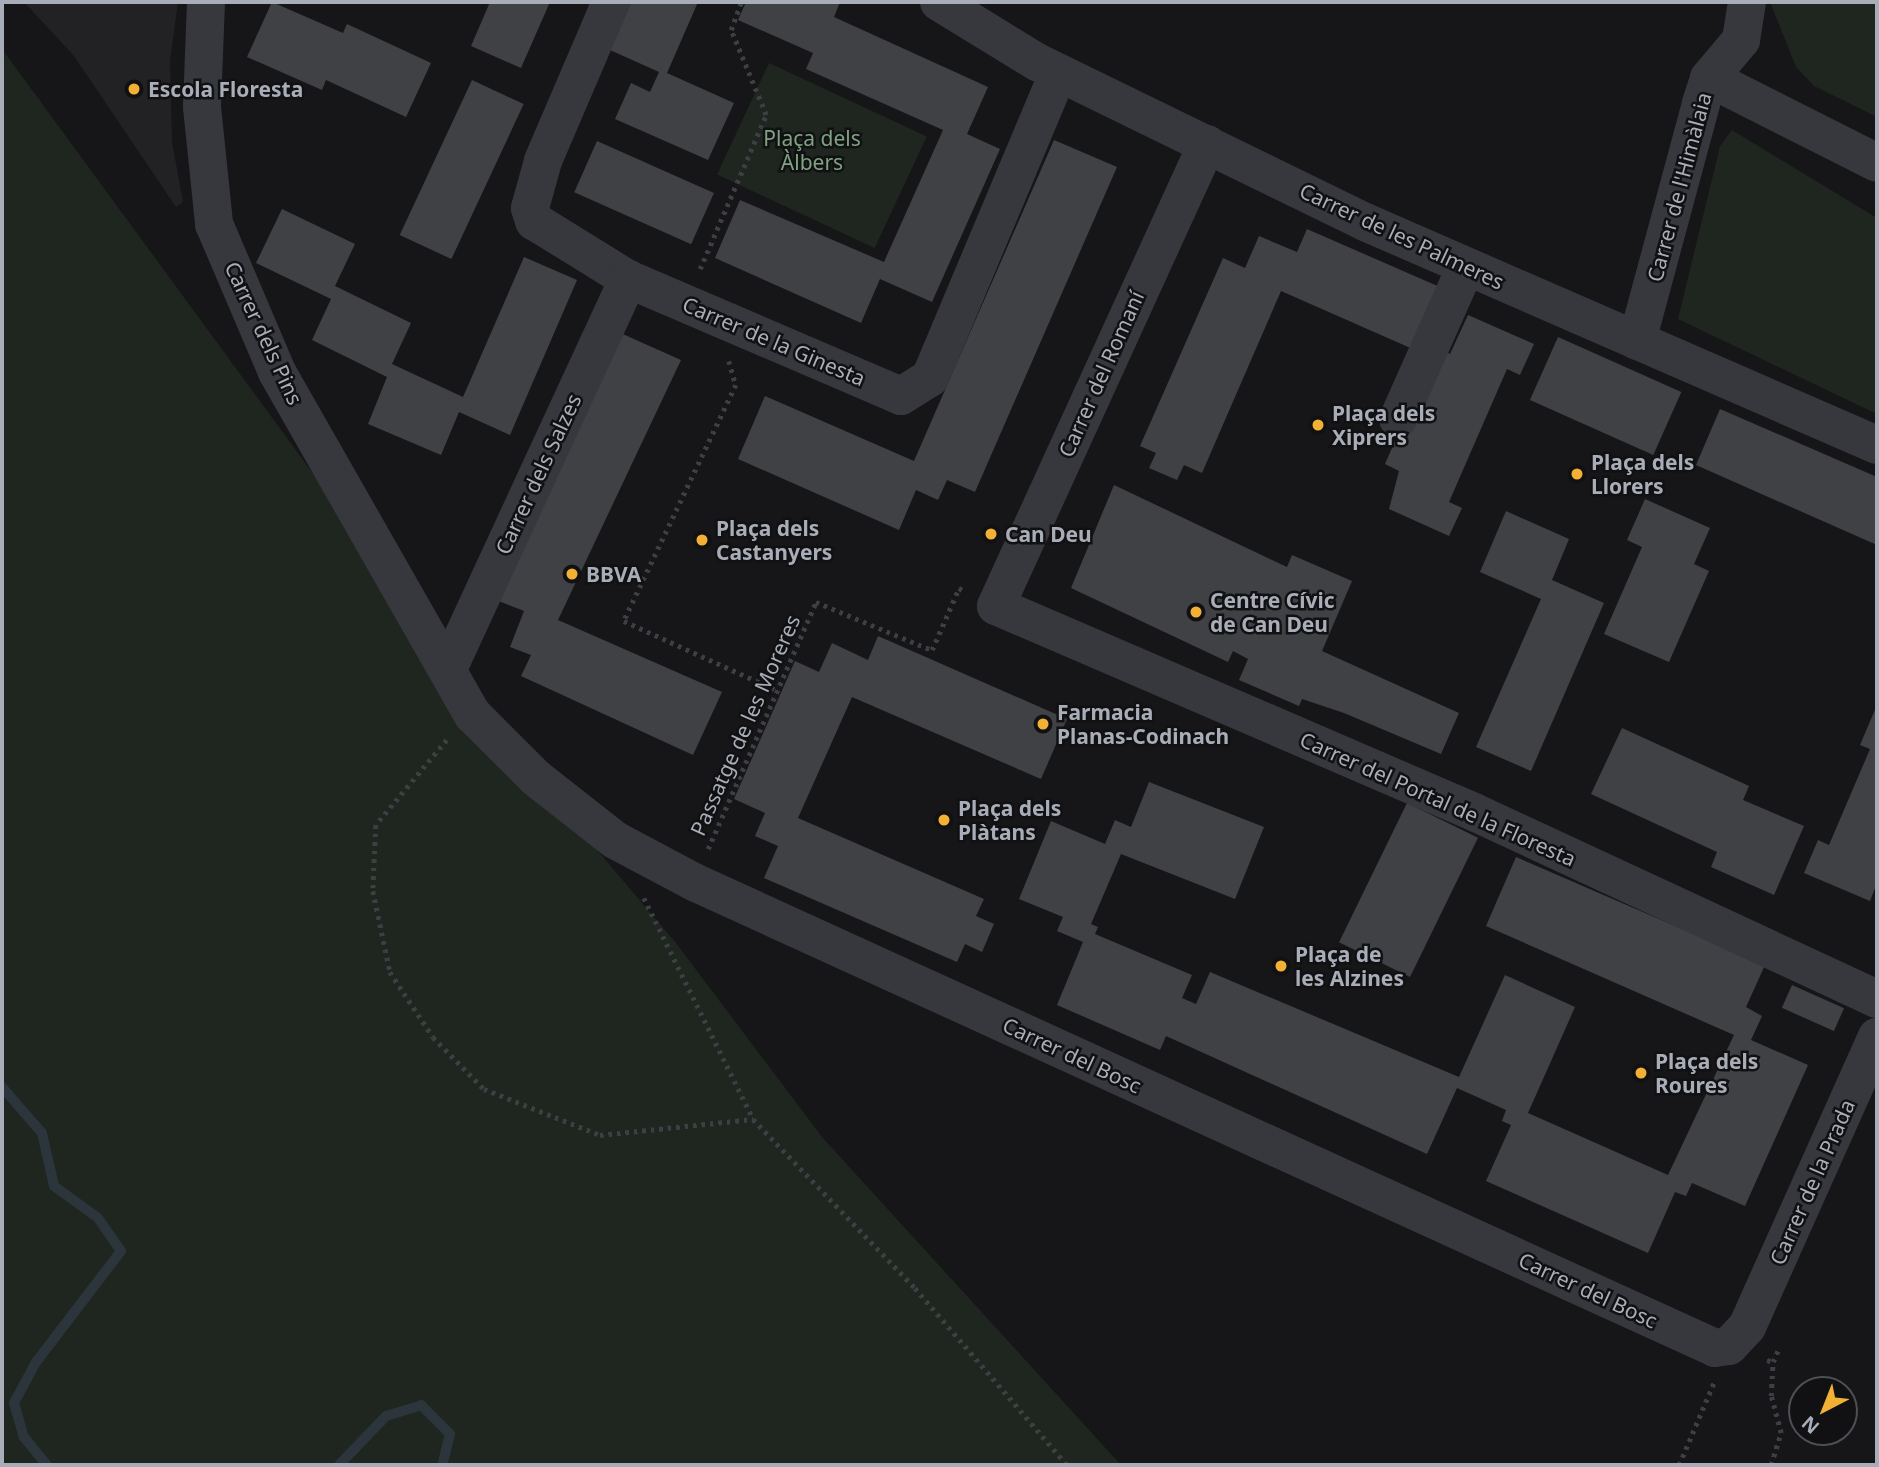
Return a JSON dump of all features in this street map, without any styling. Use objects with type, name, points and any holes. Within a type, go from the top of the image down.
[{"type":"street","name":"Carrer dels Pins","points":[[206,2],[202,107],[214,224],[277,372],[448,669]]},
{"type":"street","name":"Carrer de la Ginesta","points":[[611,2],[530,208],[550,235],[628,279],[901,396],[918,391],[930,378],[1058,73]]},
{"type":"street","name":"Carrer de les Palmeres","points":[[939,2],[1058,73],[1207,144],[1466,266],[1877,445]]},
{"type":"street","name":"Carrer de l'Himàlaia","points":[[1637,341],[1709,78],[1741,40],[1747,2]]},
{"type":"street","points":[[1709,78],[1877,163]]},
{"type":"street","name":"Carrer del Romaní","points":[[996,606],[1207,144]]},
{"type":"street","points":[[1398,419],[1466,266]]},
{"type":"street","name":"Carrer dels Salzes","points":[[448,669],[628,279]]},
{"type":"street","name":"Carrer del Portal de la Floresta","points":[[996,606],[1474,812],[1877,999]]},
{"type":"street","name":"Carrer del Bosc","points":[[448,669],[471,712],[536,778],[615,841],[694,882],[1715,1348],[1738,1337]]},
{"type":"street","name":"Carrer de la Prada","points":[[1738,1337],[1877,1037]]},
{"type":"path","points":[[741,2],[730,30],[766,116],[700,268],[736,385],[624,621],[776,691]]},
{"type":"path","name":"Passatge de les Moreres","points":[[694,882],[816,602],[932,650],[959,588],[996,606]]},
{"type":"path","points":[[471,712],[376,825],[373,891],[390,972],[433,1037],[484,1089],[600,1135],[752,1119]]},
{"type":"path","points":[[615,841],[752,1119],[915,1288],[1067,1465]]},
{"type":"path","points":[[1679,1465],[1738,1337]]},
{"type":"path","points":[[1771,1465],[1781,1433],[1772,1396],[1773,1362]]},
{"type":"shaded area","name":"Escola Floresta","points":[[24,2],[178,2],[170,61],[172,142],[183,202],[176,207],[74,56]]},
{"type":"green space","points":[[1770,2],[1877,2],[1877,117],[1814,86],[1796,67]]},
{"type":"green space","points":[[2,49],[536,778],[676,943],[822,1137],[1121,1465],[2,1465]]},
{"type":"green space","name":"Plaça dels Àlbers","points":[[769,63],[927,137],[875,248],[717,174]]},
{"type":"green space","points":[[1732,130],[1877,218],[1877,414],[1678,319],[1720,146]]},
{"type":"building","points":[[272,2],[343,33],[347,24],[431,63],[406,117],[326,80],[322,90],[247,57]]},
{"type":"building","points":[[490,2],[550,2],[521,68],[471,46]]},
{"type":"building","points":[[631,2],[698,2],[667,73],[734,103],[708,160],[615,119],[631,83],[650,92],[659,72],[610,50]]},
{"type":"building","points":[[746,2],[840,2],[834,17],[988,87],[967,134],[1000,149],[932,302],[880,279],[861,323],[715,258],[740,200],[884,262],[943,130],[806,69],[813,53],[738,20]]},
{"type":"building","points":[[472,80],[524,104],[451,259],[400,235]]},
{"type":"building","points":[[1054,140],[1117,167],[975,492],[947,480],[938,500],[916,490],[899,530],[738,459],[765,396],[914,461]]},
{"type":"building","points":[[597,141],[714,193],[691,244],[574,192]]},
{"type":"building","points":[[282,209],[355,244],[335,286],[411,323],[392,364],[463,397],[524,257],[577,280],[510,435],[459,412],[441,455],[368,424],[387,377],[312,340],[331,299],[256,263]]},
{"type":"building","points":[[1307,229],[1442,288],[1415,350],[1281,291],[1202,473],[1184,465],[1177,480],[1149,468],[1156,453],[1140,446],[1223,258],[1245,268],[1259,236],[1297,252]]},
{"type":"building","points":[[1468,315],[1534,344],[1520,375],[1507,369],[1449,502],[1462,508],[1449,536],[1389,509],[1399,471],[1385,464],[1436,347],[1450,354]]},
{"type":"building","points":[[616,331],[681,360],[558,620],[722,692],[693,755],[521,676],[531,655],[510,647],[524,611],[496,600]]},
{"type":"building","points":[[1558,337],[1681,392],[1653,455],[1530,400]]},
{"type":"building","points":[[1720,409],[1877,477],[1877,545],[1696,465]]},
{"type":"building","points":[[1114,485],[1287,567],[1292,555],[1352,581],[1322,651],[1459,713],[1441,754],[1344,713],[1302,699],[1299,706],[1239,680],[1248,659],[1233,651],[1228,662],[1071,588]]},
{"type":"building","points":[[1645,499],[1710,528],[1694,564],[1709,571],[1669,662],[1604,634],[1642,547],[1627,540]]},
{"type":"building","points":[[1506,511],[1569,539],[1552,580],[1604,603],[1531,771],[1476,747],[1541,599],[1480,572]]},
{"type":"building","points":[[878,636],[1067,719],[1041,779],[852,697],[798,818],[984,899],[976,916],[994,924],[982,952],[965,944],[957,962],[764,878],[778,846],[755,836],[765,813],[734,799],[795,661],[819,672],[832,643],[868,660]]},
{"type":"building","points":[[1877,705],[1877,883],[1870,901],[1804,873],[1818,840],[1829,845],[1870,749],[1860,745]]},
{"type":"building","points":[[1622,728],[1749,786],[1743,800],[1804,826],[1774,895],[1711,867],[1717,852],[1591,794]]},
{"type":"building","points":[[1149,782],[1264,827],[1235,899],[1121,854],[1091,924],[1098,927],[1095,934],[1192,975],[1182,998],[1196,1004],[1210,972],[1459,1077],[1505,975],[1575,1007],[1528,1113],[1668,1175],[1734,1035],[1486,926],[1516,857],[1765,965],[1746,1007],[1762,1016],[1751,1040],[1808,1065],[1745,1206],[1692,1183],[1686,1196],[1675,1192],[1648,1253],[1486,1181],[1511,1125],[1502,1121],[1506,1110],[1457,1088],[1427,1154],[1166,1036],[1160,1050],[1057,1005],[1083,942],[1057,931],[1063,917],[1019,899],[1051,821],[1105,844],[1115,820],[1131,827]]},
{"type":"building","points":[[1407,803],[1478,838],[1410,977],[1339,942]]},
{"type":"building","points":[[1792,985],[1844,1008],[1834,1031],[1782,1008]]},
{"type":"waterway","points":[[2,1087],[42,1133],[54,1186],[98,1218],[121,1251],[36,1362],[14,1403],[24,1437],[47,1465]]},
{"type":"waterway","points":[[339,1465],[386,1416],[421,1405],[450,1434],[442,1465]]},
{"type":"place","name":"Escola Floresta","points":[[134,89]]},
{"type":"place","name":"Plaça dels Xiprers","points":[[1318,425]]},
{"type":"place","name":"Plaça dels Llorers","points":[[1577,474]]},
{"type":"place","name":"Can Deu","points":[[991,534]]},
{"type":"place","name":"Plaça dels Castanyers","points":[[702,540]]},
{"type":"place","name":"BBVA","points":[[572,574]]},
{"type":"place","name":"Centre Cívic de Can Deu","points":[[1196,612]]},
{"type":"place","name":"Farmacia Planas-Codinach","points":[[1043,724]]},
{"type":"place","name":"Plaça dels Plàtans","points":[[944,820]]},
{"type":"place","name":"Plaça de les Alzines","points":[[1281,966]]},
{"type":"place","name":"Plaça dels Roures","points":[[1641,1073]]}]
